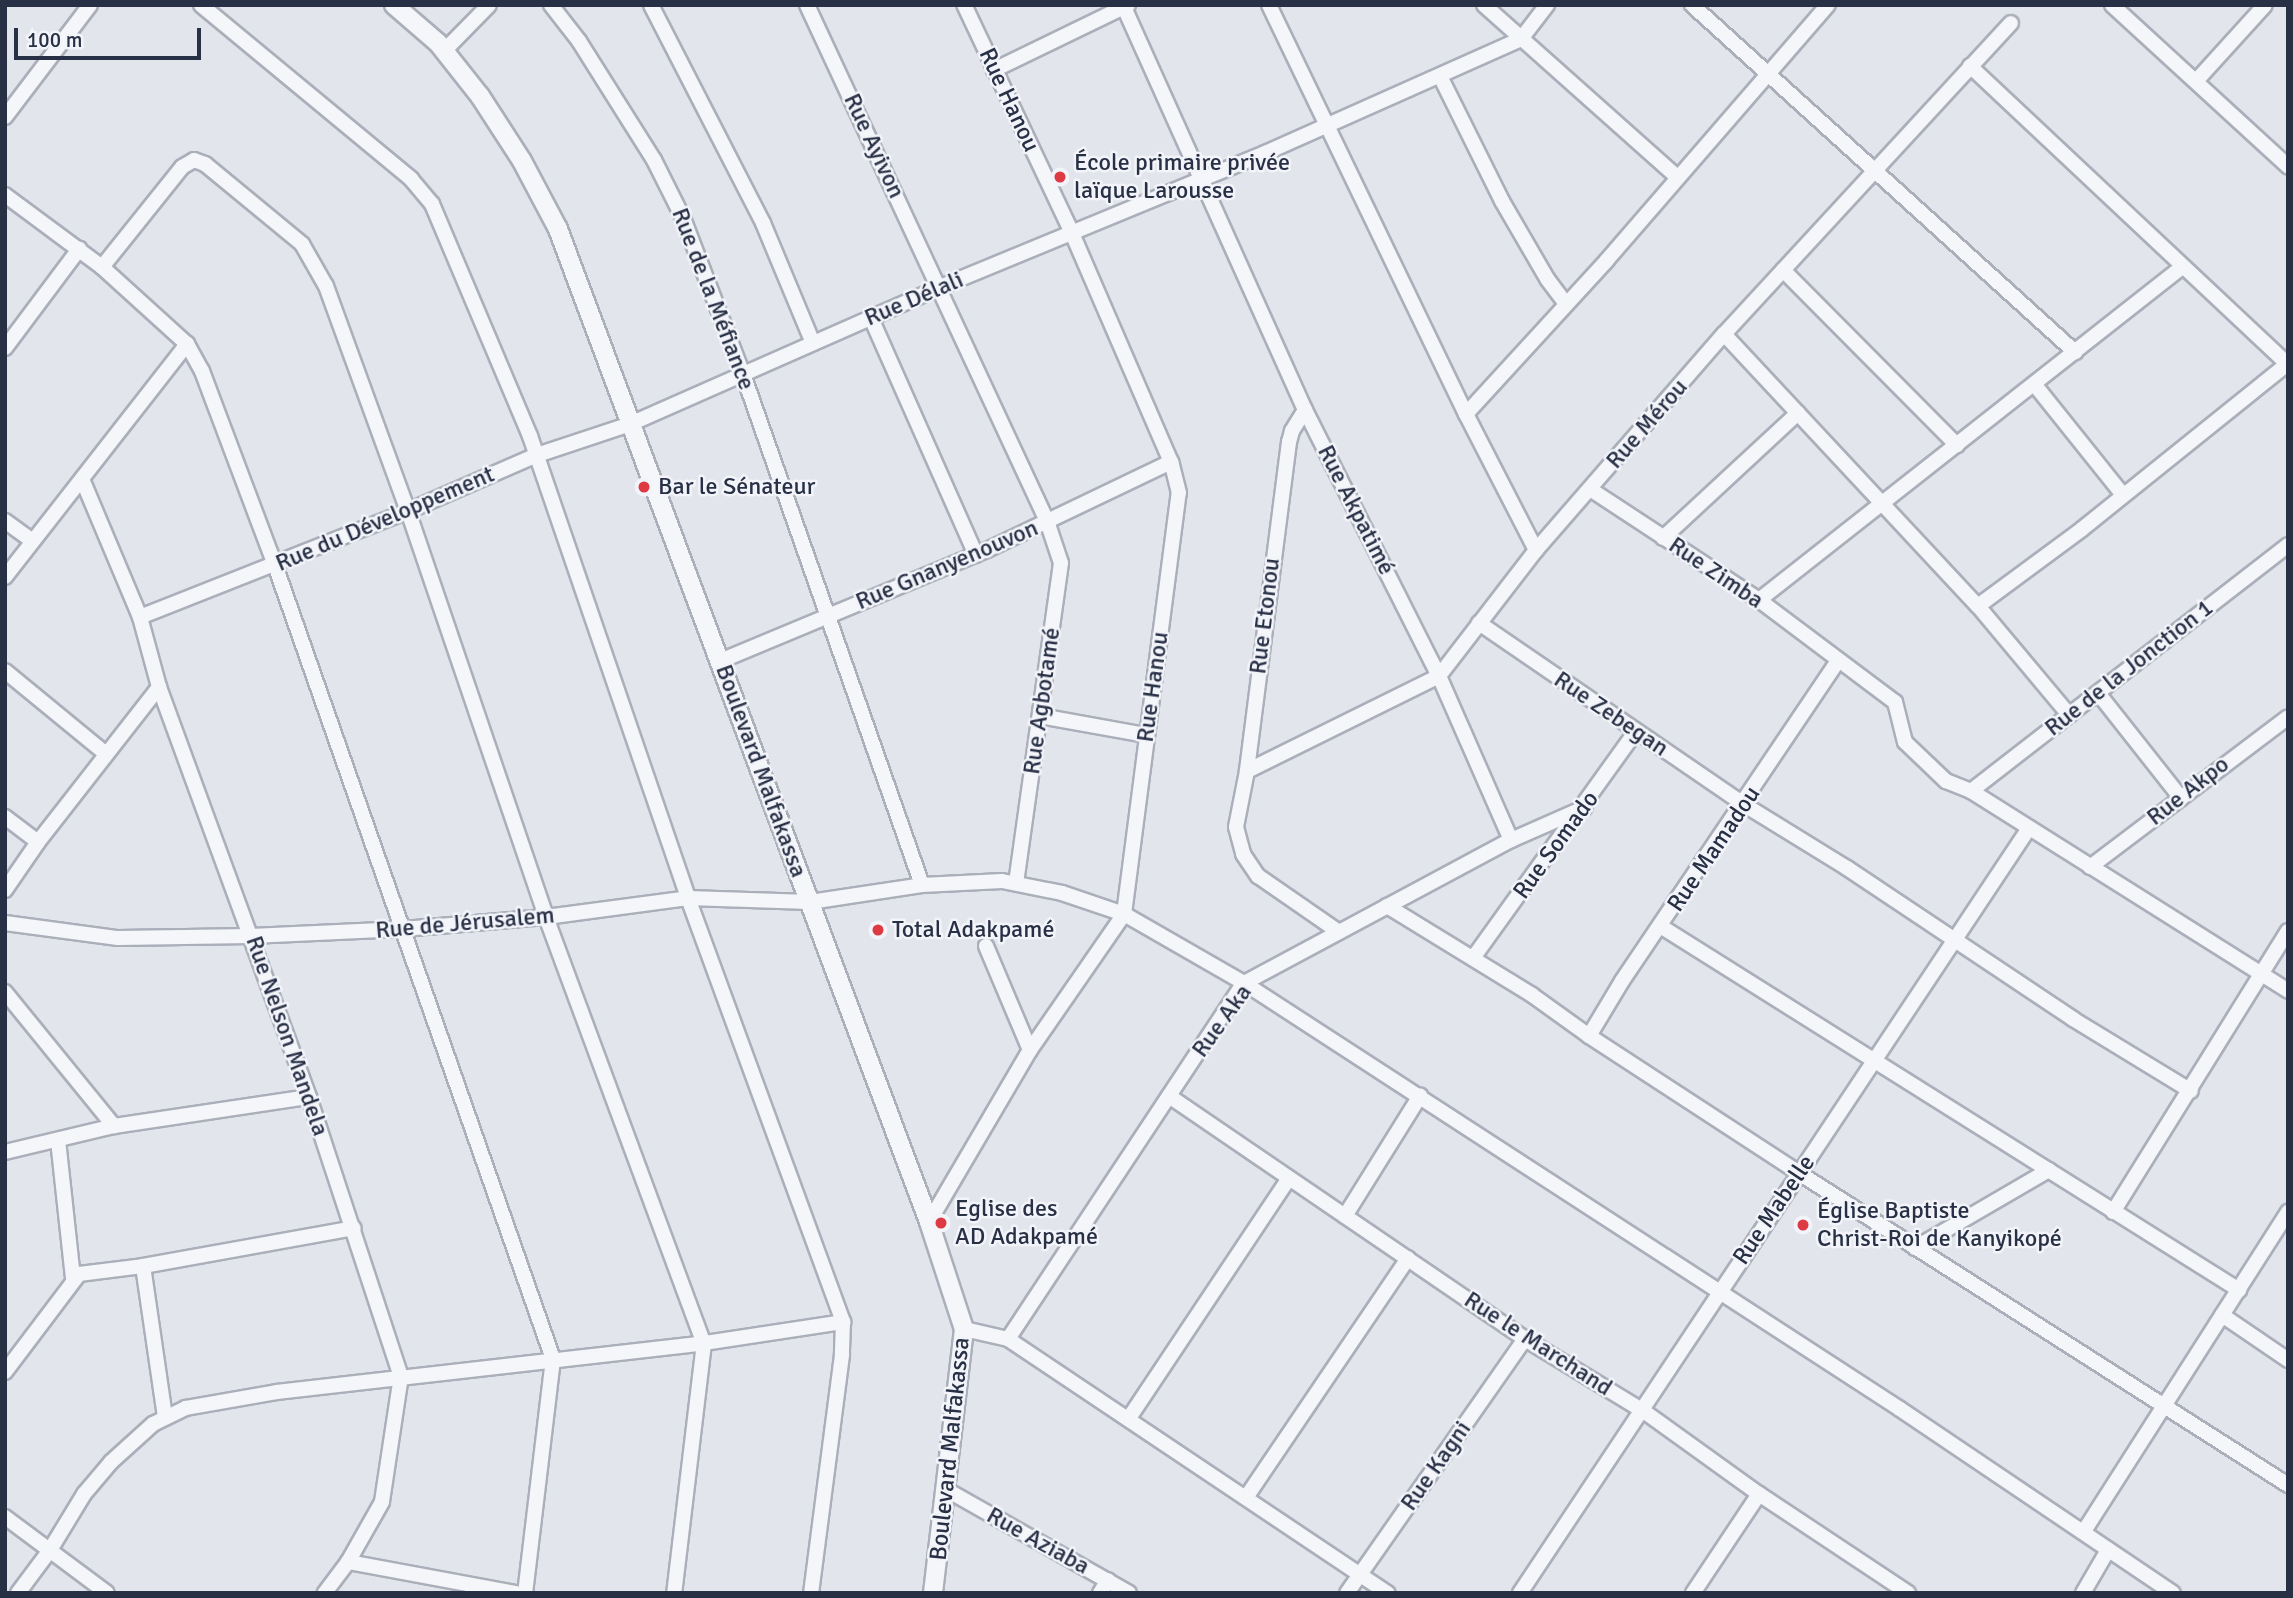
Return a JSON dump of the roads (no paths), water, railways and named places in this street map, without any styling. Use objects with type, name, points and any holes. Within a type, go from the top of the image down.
[{"type":"street","points":[[5,117],[90,5]]},
{"type":"street","points":[[201,5],[411,179],[432,204],[537,455],[688,898],[843,1322],[842,1355],[811,1593]]},
{"type":"street","name":"Boulevard Malfakassa","points":[[394,5],[444,51],[480,96],[522,161],[558,229],[929,1222],[964,1329],[933,1593]]},
{"type":"street","points":[[444,51],[489,5]]},
{"type":"street","points":[[651,5],[763,223],[813,343]]},
{"type":"street","name":"Rue Ayivon","points":[[807,5],[1047,522]]},
{"type":"street","name":"Rue Hanou","points":[[964,5],[1072,233],[1171,462],[1179,494],[1124,914]]},
{"type":"street","points":[[1269,5],[1466,414],[1536,550]]},
{"type":"street","points":[[1484,5],[1676,177]]},
{"type":"street","points":[[1521,39],[1547,5]]},
{"type":"street","points":[[1692,5],[2074,352]]},
{"type":"street","points":[[1466,414],[1828,5]]},
{"type":"street","points":[[2112,5],[2288,166]]},
{"type":"street","points":[[2197,80],[2265,5]]},
{"type":"street","points":[[994,70],[1125,6]]},
{"type":"street","name":"Rue Akpatimé","points":[[1125,6],[1305,410],[1439,676],[1511,840]]},
{"type":"street","name":"Rue de la Méfiance","points":[[558,7],[654,160],[683,218],[743,374],[922,885]]},
{"type":"street","name":"Rue Mérou","points":[[1247,771],[1439,676],[1536,550],[1724,334],[2011,23]]},
{"type":"street","name":"Rue Délali","points":[[630,424],[940,287],[1328,125],[1521,39]]},
{"type":"street","points":[[1970,66],[2137,220],[2182,267],[2287,365],[1978,606]]},
{"type":"street","points":[[1440,76],[1502,201],[1548,280],[1566,304]]},
{"type":"street","points":[[102,267],[182,167],[194,160],[205,164],[302,244],[327,286],[408,511],[546,918],[704,1343],[674,1593]]},
{"type":"street","points":[[5,195],[102,267],[187,344],[202,371],[275,565],[553,1359],[525,1593]]},
{"type":"street","points":[[5,348],[79,249]]},
{"type":"street","points":[[1759,600],[2182,267]]},
{"type":"street","points":[[1783,270],[1957,444]]},
{"type":"street","points":[[871,318],[975,555]]},
{"type":"street","points":[[1724,334],[1978,606],[2069,715]]},
{"type":"street","points":[[5,577],[187,344]]},
{"type":"street","points":[[2035,385],[2123,495]]},
{"type":"street","name":"Rue Etonou","points":[[1305,410],[1296,423],[1289,442],[1247,771],[1236,827],[1243,854],[1258,876],[1339,932]]},
{"type":"street","points":[[1663,538],[1798,413]]},
{"type":"street","name":"Rue du Développement","points":[[140,617],[408,511],[537,455],[630,424]]},
{"type":"street","name":"Rue Gnanyenouvon","points":[[720,660],[975,555],[1171,462]]},
{"type":"street","name":"Rue Nelson Mandela","points":[[82,479],[140,617],[159,687],[309,1097],[401,1376],[382,1502],[348,1562],[325,1593]]},
{"type":"street","name":"Rue Zimba","points":[[1590,489],[1759,600],[1895,702],[1905,742],[1946,781],[1971,791],[2288,991]]},
{"type":"street","points":[[5,521],[33,541]]},
{"type":"street","name":"Rue Agbotamé","points":[[1016,883],[1061,563],[1047,522]]},
{"type":"street","name":"Rue de la Jonction 1","points":[[1971,791],[2288,545]]},
{"type":"street","name":"Rue Zebegan","points":[[1479,623],[1743,804],[1847,868],[1953,942],[2191,1091]]},
{"type":"street","name":"Rue Mamadou","points":[[1589,1036],[1622,981],[1662,927],[1839,661]]},
{"type":"street","points":[[5,671],[106,754]]},
{"type":"street","points":[[5,890],[38,842],[159,687]]},
{"type":"street","points":[[2098,693],[2180,798]]},
{"type":"street","points":[[1040,716],[1146,735]]},
{"type":"street","name":"Rue Akpo","points":[[2090,867],[2180,798],[2286,723]]},
{"type":"street","name":"Rue Somado","points":[[1473,958],[1584,808],[1636,731]]},
{"type":"street","name":"Rue Aka","points":[[1008,1339],[1244,983],[1511,840],[1584,808]]},
{"type":"street","points":[[5,817],[38,842]]},
{"type":"street","name":"Rue Mabelle","points":[[1520,1593],[1717,1292],[1800,1173],[2029,828]]},
{"type":"street","name":"Rue de Jérusalem","points":[[5,923],[118,938],[251,936],[403,929],[546,918],[688,898],[810,902],[922,885],[1016,883],[1062,893],[1124,914],[1244,983],[2084,1531],[2173,1593]]},
{"type":"street","points":[[1387,906],[1473,958],[1914,1248],[2288,1485]]},
{"type":"street","points":[[929,1222],[1030,1050],[1124,914]]},
{"type":"street","points":[[1662,927],[1875,1058],[2112,1212],[2239,1290]]},
{"type":"street","points":[[2112,1212],[2191,1091],[2288,931]]},
{"type":"street","points":[[986,946],[1030,1050]]},
{"type":"street","points":[[5,992],[114,1126]]},
{"type":"street","name":"Rue le Marchand","points":[[1169,1096],[1288,1180],[1525,1339],[1642,1410],[1759,1494],[1908,1593]]},
{"type":"street","points":[[1345,1216],[1420,1096]]},
{"type":"street","points":[[5,1152],[114,1126],[309,1097]]},
{"type":"street","points":[[58,1140],[73,1279]]},
{"type":"street","points":[[1914,1248],[2049,1170]]},
{"type":"street","points":[[1129,1418],[1288,1180]]},
{"type":"street","points":[[2084,1531],[2162,1404],[2288,1212]]},
{"type":"street","points":[[5,1372],[73,1279],[85,1273],[143,1266],[354,1228]]},
{"type":"street","points":[[1247,1496],[1408,1258]]},
{"type":"street","points":[[143,1266],[164,1417]]},
{"type":"street","points":[[2222,1315],[2288,1360]]},
{"type":"street","points":[[18,1593],[50,1550],[84,1494],[111,1462],[164,1417],[211,1402],[401,1376],[704,1343],[843,1322]]},
{"type":"street","points":[[964,1329],[1008,1339],[1247,1496],[1388,1593]]},
{"type":"street","name":"Rue Kagni","points":[[1347,1593],[1525,1339]]},
{"type":"street","name":"Rue Aziaba","points":[[947,1490],[1129,1593]]},
{"type":"street","points":[[1693,1593],[1759,1494]]},
{"type":"street","points":[[5,1517],[107,1593]]},
{"type":"street","points":[[2083,1593],[2108,1550]]},
{"type":"street","points":[[348,1562],[516,1593]]},
{"type":"street","points":[[1100,1593],[1108,1580]]},
{"type":"place","name":"École primaire privée laïque Larousse","points":[[1060,177]]},
{"type":"place","name":"Bar le Sénateur","points":[[644,487]]},
{"type":"place","name":"Total Adakpamé","points":[[878,930]]},
{"type":"place","name":"Eglise des AD Adakpamé","points":[[941,1223]]},
{"type":"place","name":"Église Baptiste Christ-Roi de Kanyikopé","points":[[1803,1225]]}]
